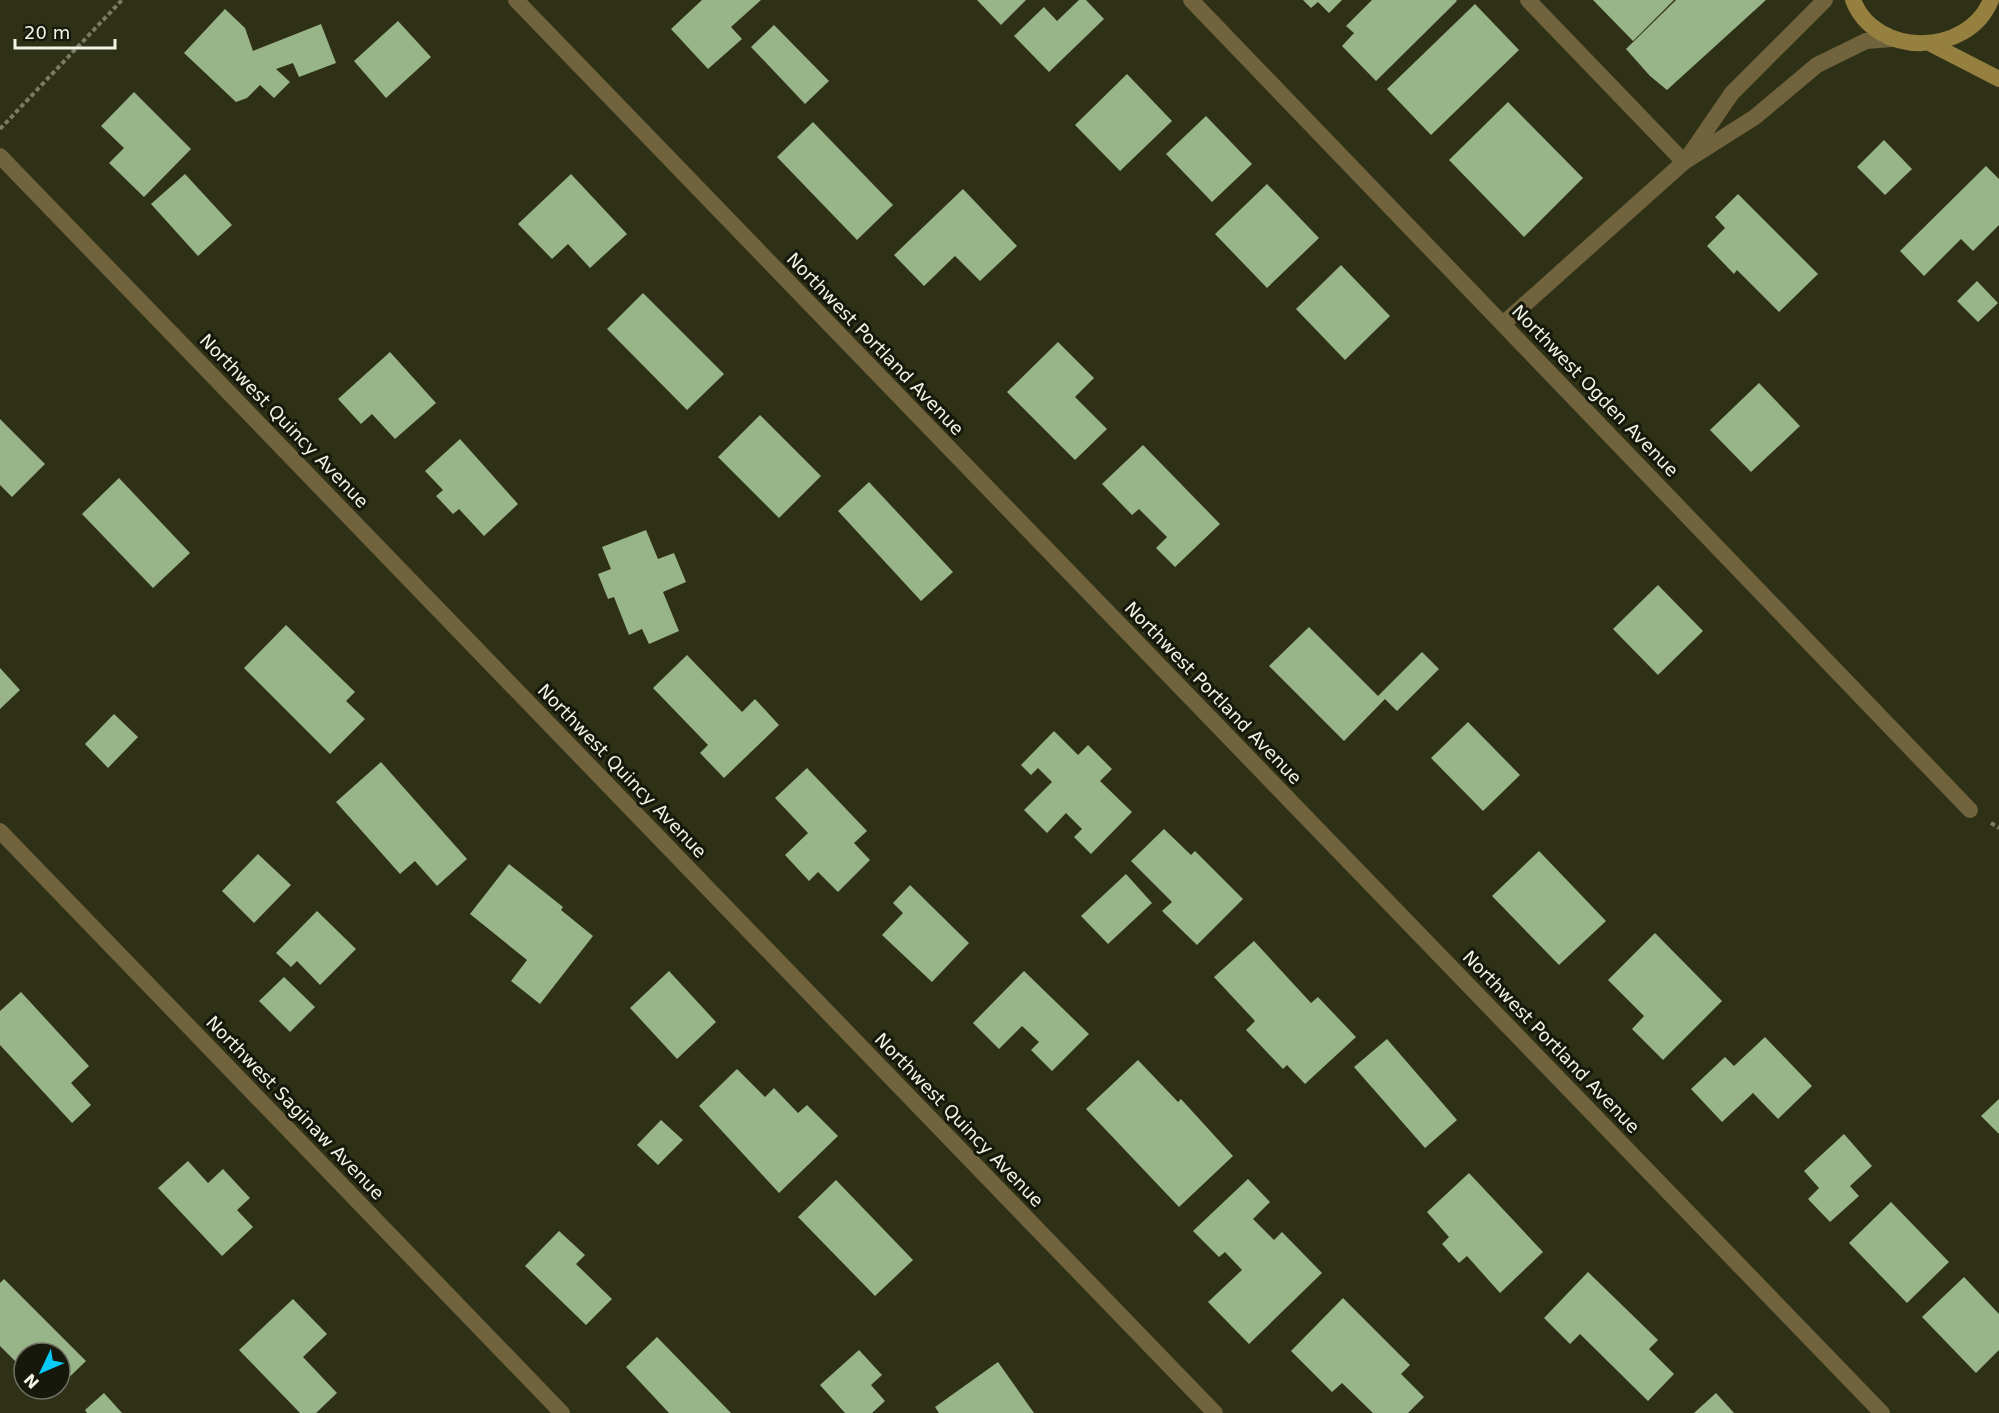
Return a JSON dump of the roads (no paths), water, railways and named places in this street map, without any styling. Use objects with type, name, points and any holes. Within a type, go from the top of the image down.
[{"type":"main road","points":[[1853,0],[1871,26],[1892,39],[1911,44],[1931,44],[1949,39],[1972,26],[1991,0]]},
{"type":"main road","points":[[1931,44],[1999,79]]},
{"type":"street","name":"Northwest Portland Avenue","points":[[516,0],[1882,1413]]},
{"type":"street","name":"Northwest Ogden Avenue","points":[[1191,0],[1970,810]]},
{"type":"street","points":[[1528,0],[1684,162]]},
{"type":"street","points":[[1684,162],[1732,93],[1825,0]]},
{"type":"street","points":[[1504,323],[1684,162],[1755,117],[1817,65],[1866,41],[1892,39]]},
{"type":"street","name":"Northwest Quincy Avenue","points":[[0,156],[1215,1413]]},
{"type":"street","name":"Northwest Saginaw Avenue","points":[[0,831],[562,1413]]}]
